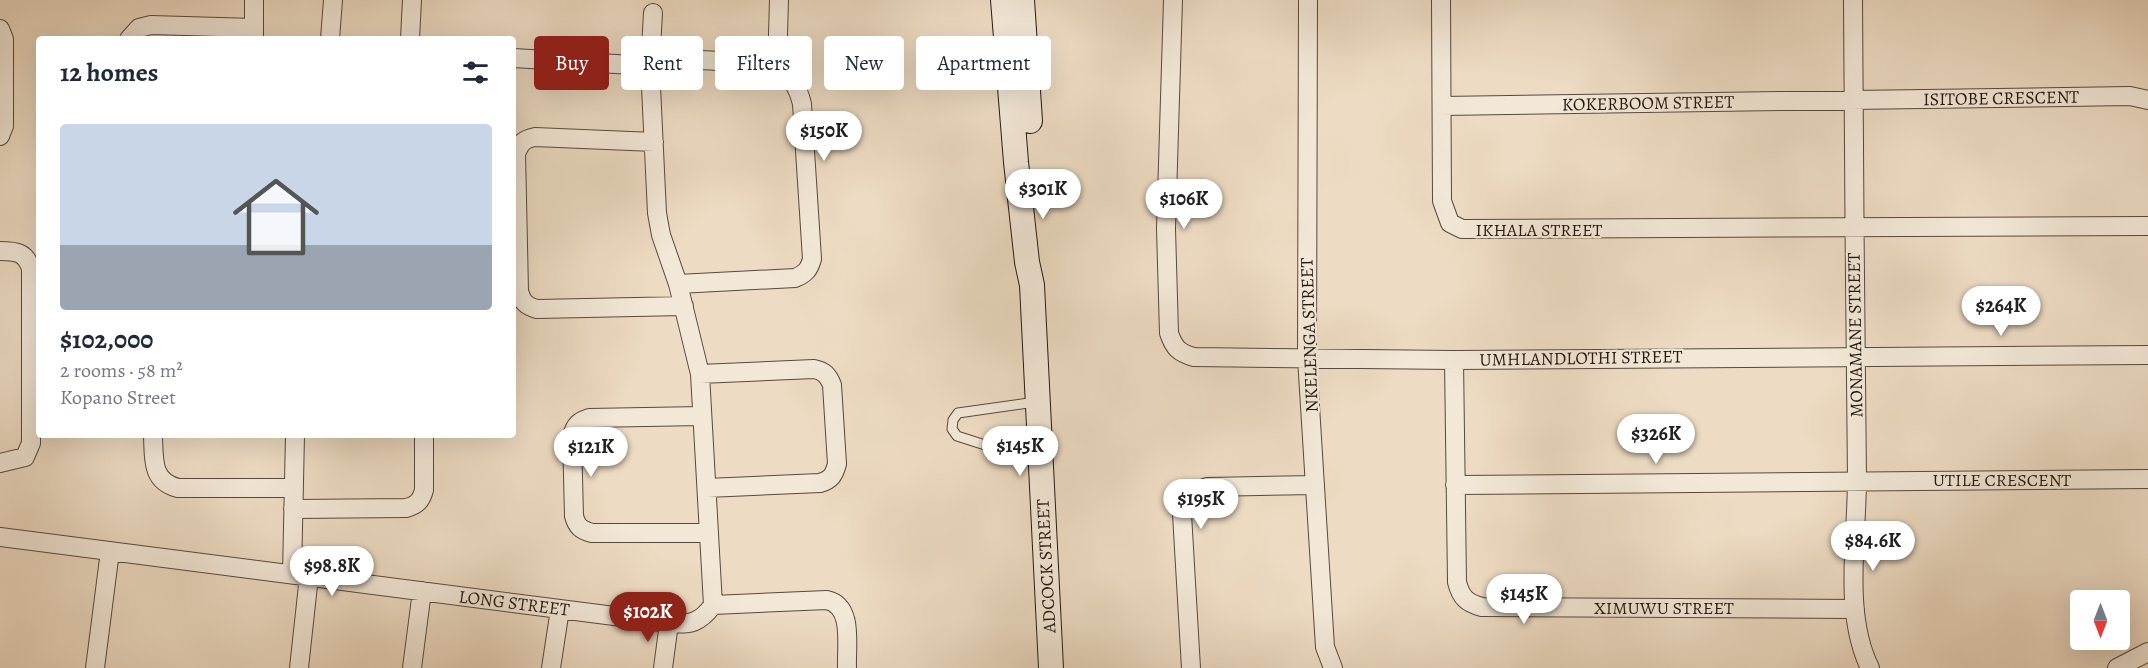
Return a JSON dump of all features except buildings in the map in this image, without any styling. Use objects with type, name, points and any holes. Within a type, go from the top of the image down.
[{"type":"main road","name":"ADCOCK STREET","points":[[1004,0],[1017,172],[1027,262],[1032,285],[1051,668]]},
{"type":"main road","name":"ADCOCK STREET","points":[[1022,0],[1037,261],[1032,285]]},
{"type":"street","points":[[132,36],[139,28],[152,25],[254,34],[254,0]]},
{"type":"street","points":[[330,36],[333,0]]},
{"type":"street","points":[[410,36],[412,0]]},
{"type":"street","points":[[778,36],[779,0]]},
{"type":"street","name":"UMHLANDLOTHI STREET","points":[[1173,0],[1166,229],[1169,333],[1173,345],[1182,354],[1194,357],[1454,360],[1854,355]]},
{"type":"street","name":"NKELENGA STREET","points":[[1308,0],[1307,358],[1325,646],[1333,668]]},
{"type":"street","name":"IKHALA STREET","points":[[1441,0],[1442,201],[1450,223],[1462,229],[1854,228]]},
{"type":"street","name":"MONAMANE STREET","points":[[1853,0],[1854,355],[1857,482],[1855,609],[1858,638],[1870,668]]},
{"type":"street","points":[[652,36],[653,13]]},
{"type":"street","points":[[0,29],[4,39],[4,126],[0,136]]},
{"type":"street","points":[[516,58],[621,64]]},
{"type":"street","points":[[651,90],[661,235],[678,284],[700,374],[714,605],[827,600],[835,602],[842,608],[845,616],[847,668]]},
{"type":"street","points":[[678,284],[795,278],[810,268],[812,259],[799,90]]},
{"type":"street","name":"ISITOBE CRESCENT","points":[[1853,100],[2130,96],[2148,100]]},
{"type":"street","name":"KOKERBOOM STREET","points":[[1442,106],[1853,100]]},
{"type":"street","points":[[654,142],[535,136],[519,145],[516,154],[519,291],[521,300],[528,307],[537,309],[684,306]]},
{"type":"street","points":[[1854,228],[2148,226]]},
{"type":"street","points":[[0,251],[22,253],[31,269],[30,451],[25,457],[0,464]]},
{"type":"street","points":[[1854,355],[2148,355]]},
{"type":"street","name":"XIMUWU STREET","points":[[1454,360],[1457,582],[1460,595],[1470,604],[1494,607],[1855,609]]},
{"type":"street","points":[[700,374],[814,369],[822,371],[829,377],[832,385],[836,453],[835,473],[829,480],[820,483],[707,488]]},
{"type":"street","points":[[702,416],[581,420],[574,427],[572,436],[574,516],[576,525],[583,531],[592,533],[709,532]]},
{"type":"street","points":[[153,438],[157,476],[166,485],[178,488],[294,488]]},
{"type":"street","points":[[295,438],[294,509],[301,575],[298,668]]},
{"type":"street","points":[[294,509],[406,508],[415,505],[421,499],[424,490],[424,438]]},
{"type":"street","name":"UTILE CRESCENT","points":[[1455,485],[2148,479]]},
{"type":"street","points":[[1191,668],[1182,514],[1185,501],[1194,491],[1207,487],[1315,485]]},
{"type":"street","name":"LONG STREET","points":[[0,537],[688,625],[703,619],[714,605]]},
{"type":"street","points":[[95,668],[110,551]]},
{"type":"street","points":[[412,668],[422,591]]},
{"type":"street","points":[[551,668],[560,609]]},
{"type":"street","points":[[663,668],[669,623]]},
{"type":"street","points":[[2117,668],[2148,652]]},
{"type":"lane","points":[[1038,402],[958,413],[953,420],[952,429],[957,436],[1041,463]]}]
